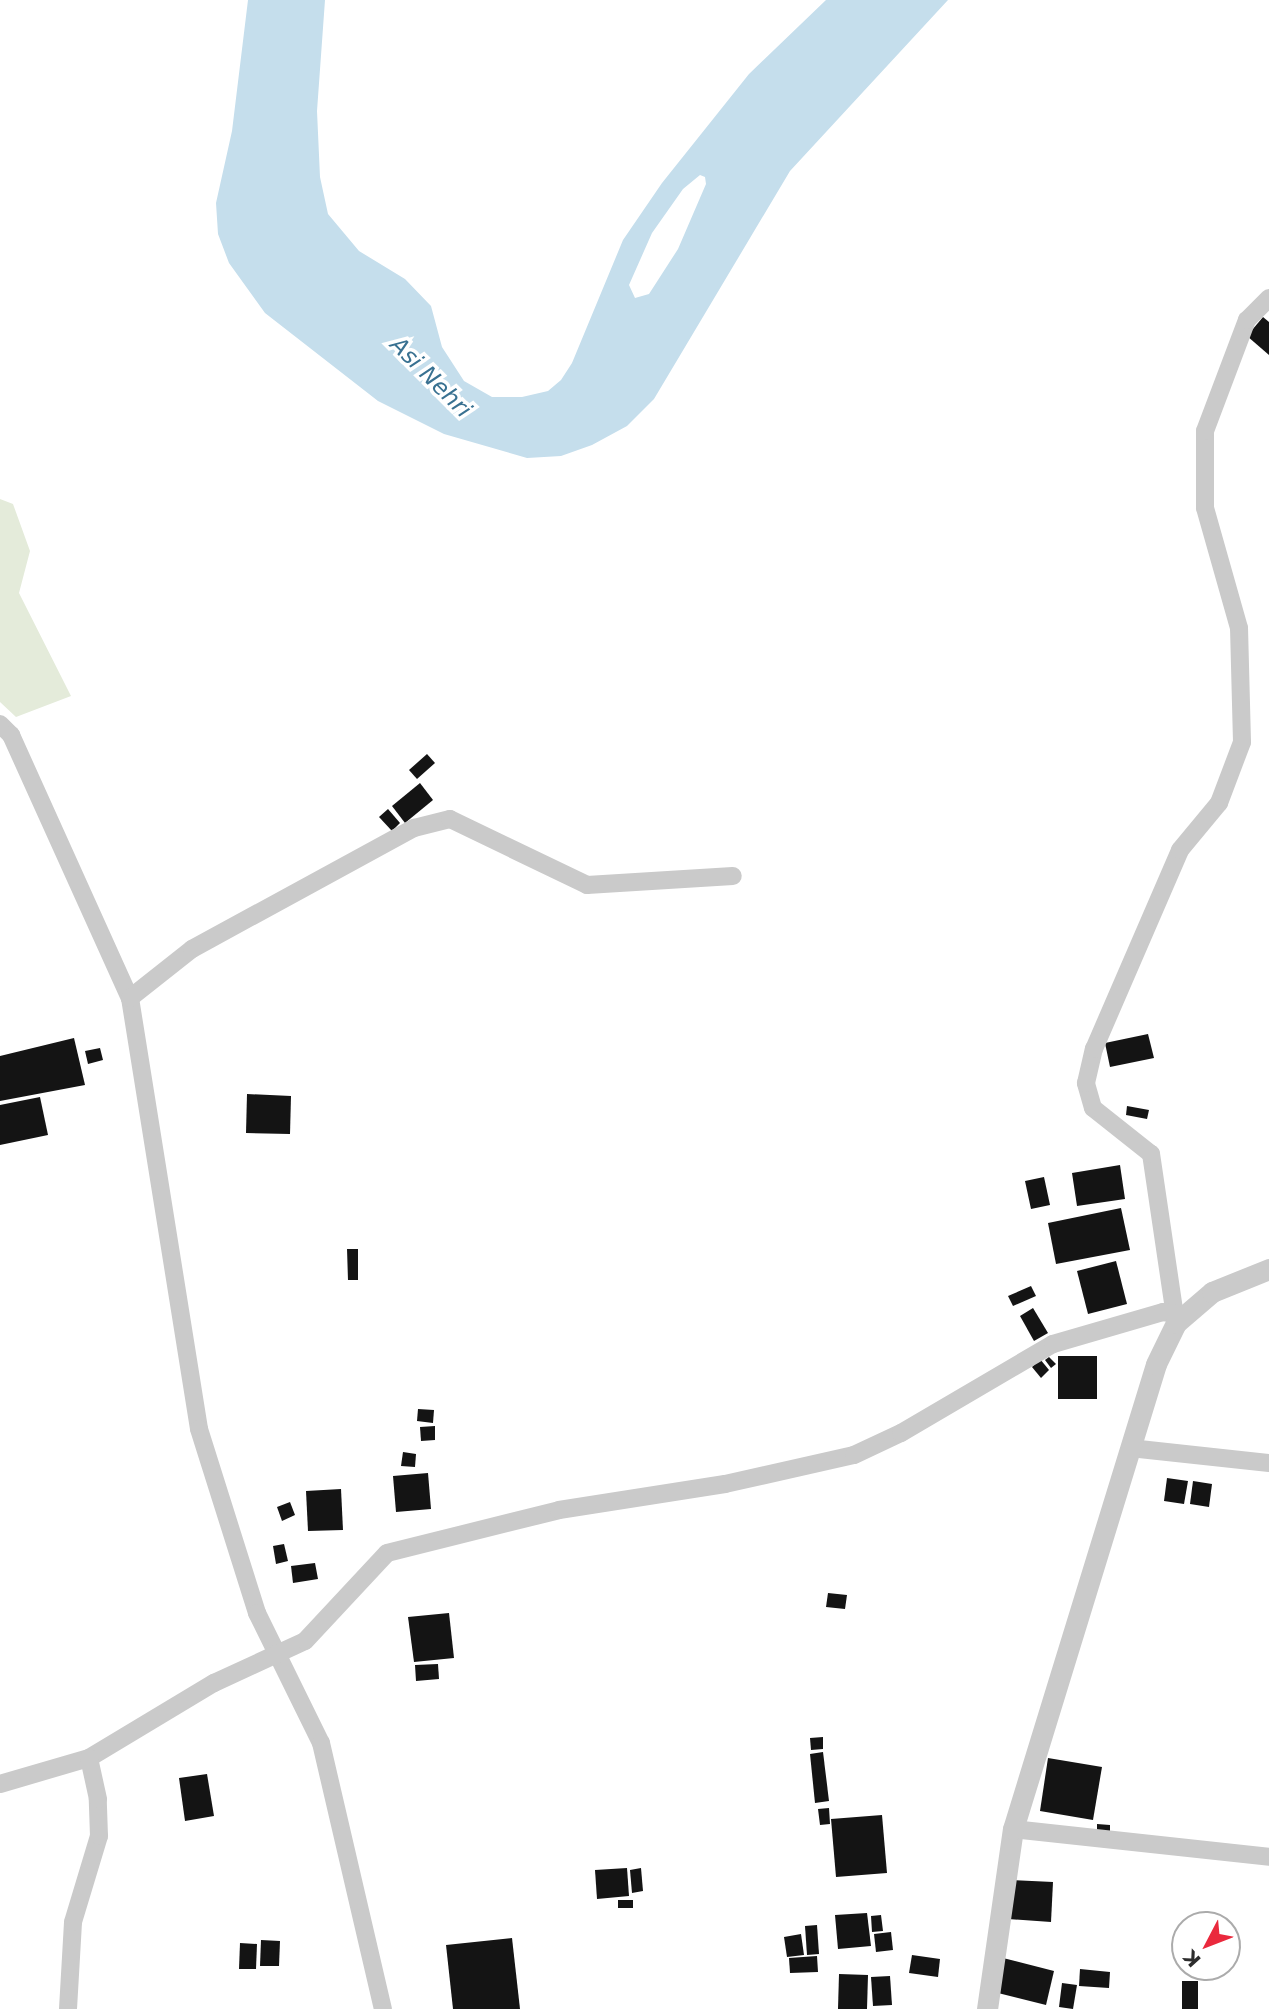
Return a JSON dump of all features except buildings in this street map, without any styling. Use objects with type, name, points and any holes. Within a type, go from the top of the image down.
[{"type":"street","points":[[1176,1318],[1151,1154],[1093,1108],[1086,1083],[1094,1049],[1180,850],[1219,803],[1242,742],[1239,628],[1205,508],[1205,431],[1247,320],[1269,298]]},
{"type":"street","points":[[0,724],[11,735],[130,998],[199,1429],[257,1613],[321,1744],[383,2009]]},
{"type":"street","points":[[130,998],[192,949],[414,828],[450,819],[587,886],[733,876]]},
{"type":"street","points":[[988,2009],[1013,1829],[1156,1364],[1176,1318],[1212,1292],[1269,1269]]},
{"type":"street","points":[[0,1784],[89,1758],[214,1683],[305,1641],[387,1553],[559,1510],[725,1484],[853,1455],[901,1433],[1053,1344],[1163,1312],[1176,1318]]},
{"type":"street","points":[[1130,1448],[1269,1463]]},
{"type":"street","points":[[68,2009],[73,1922],[99,1836],[98,1798],[89,1758]]},
{"type":"street","points":[[1013,1829],[1269,1857]]},
{"type":"green space","points":[[0,499],[13,504],[30,551],[19,593],[71,696],[16,717],[0,702]]},
{"type":"water","name":"Asi Nehri","points":[[248,0],[325,0],[317,111],[320,177],[328,214],[359,251],[405,279],[431,306],[442,347],[464,381],[492,397],[522,397],[548,391],[561,380],[572,363],[623,240],[662,183],[749,74],[826,0],[948,0],[790,171],[654,399],[627,426],[592,445],[561,456],[527,458],[444,434],[378,401],[265,313],[229,263],[218,234],[216,203],[232,131]],"holes":[[[700,175],[705,177],[706,184],[678,249],[649,294],[635,298],[629,285],[652,233],[683,189]]]}]
